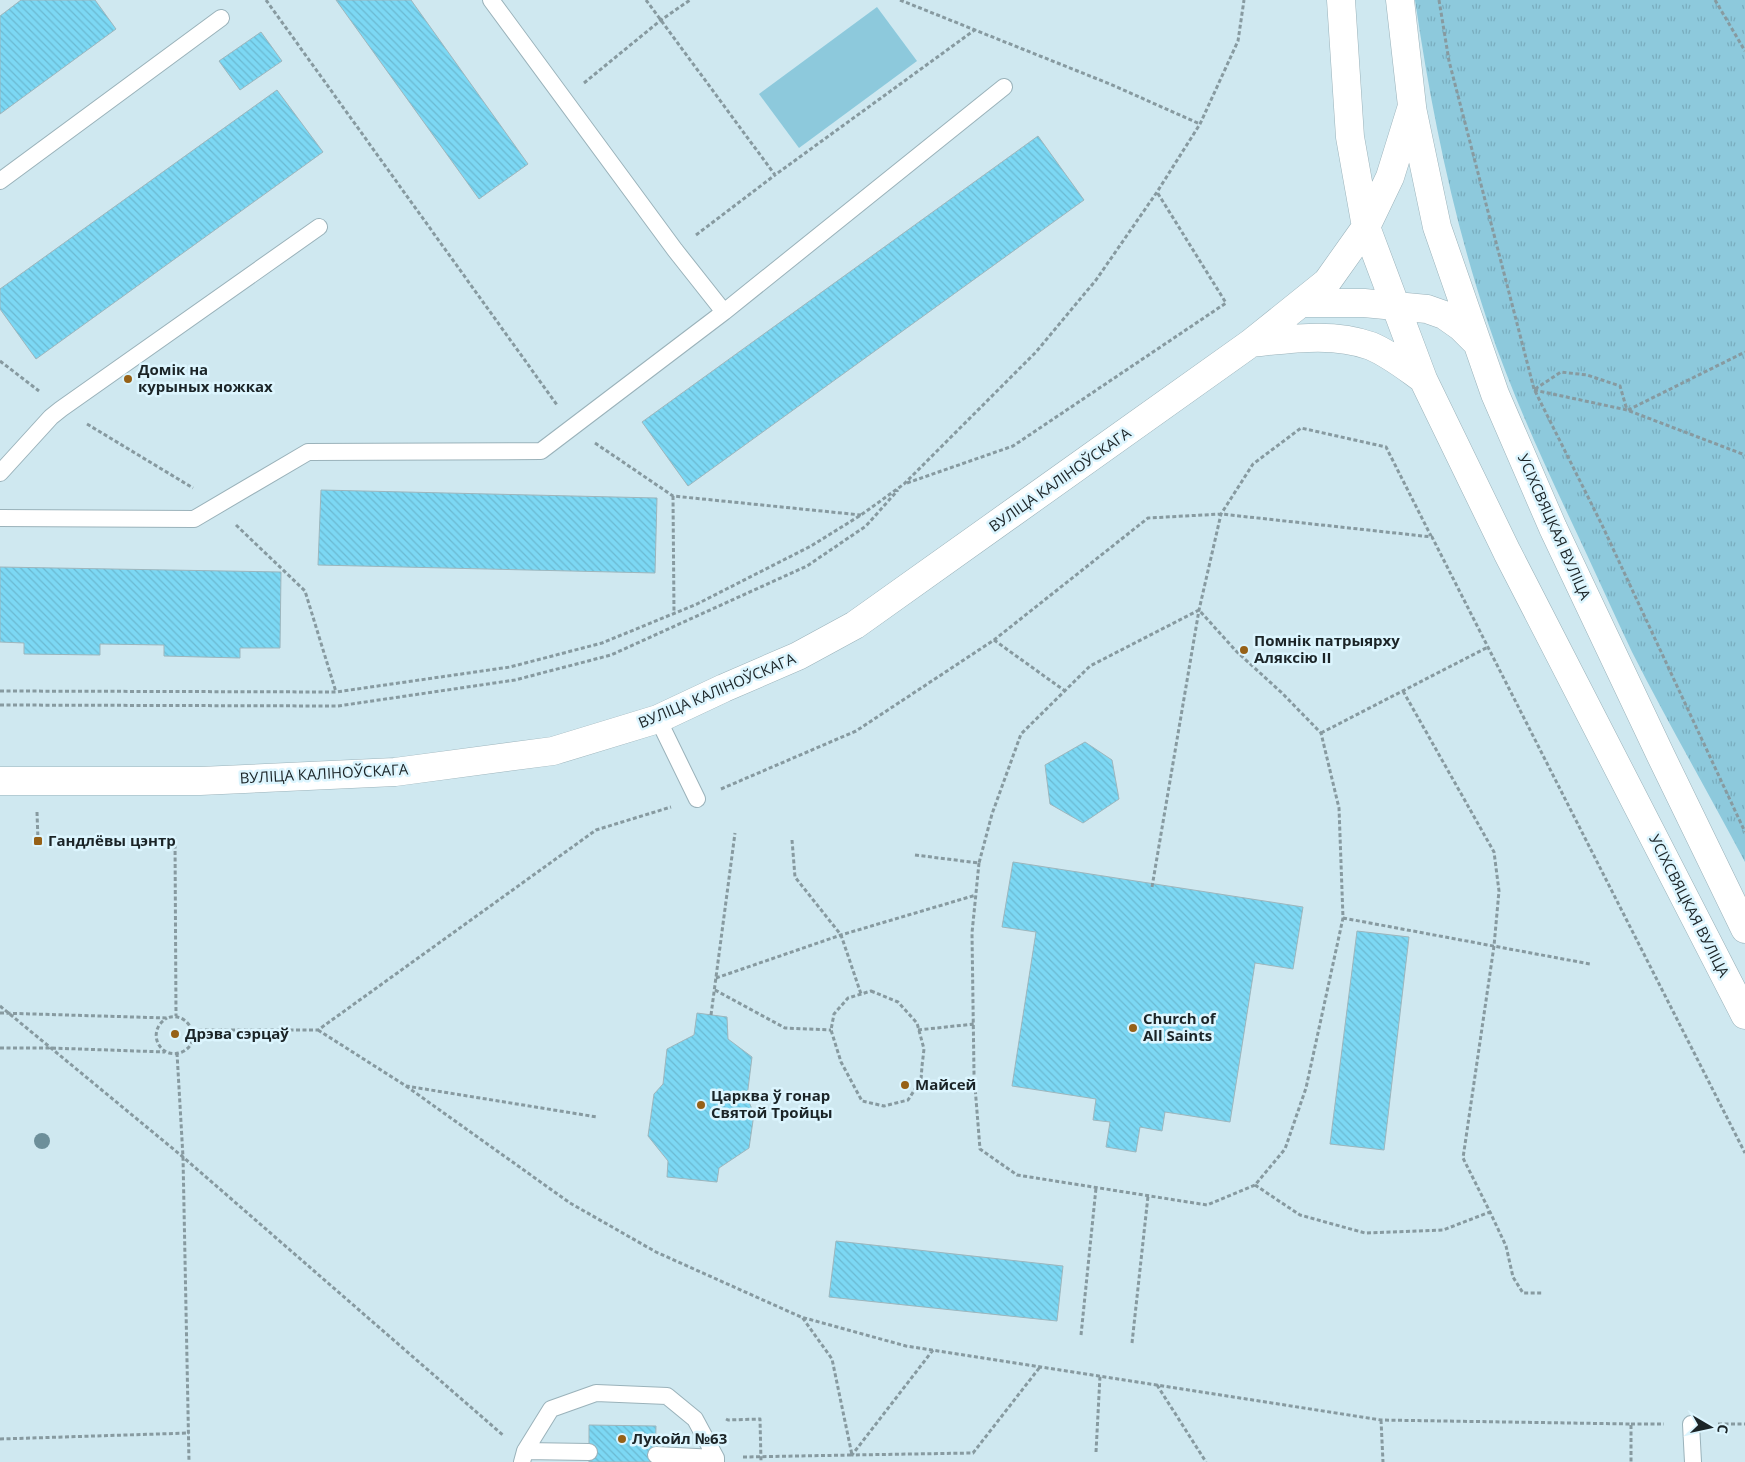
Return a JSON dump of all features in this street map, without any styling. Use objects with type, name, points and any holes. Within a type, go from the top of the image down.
[{"type":"main road","points":[[1341,0],[1350,137],[1366,227]]},
{"type":"main road","name":"ВУЛІЦА КАЛІНОЎСКАГА","points":[[0,781],[200,781],[395,772],[553,751],[658,719],[798,656],[855,626],[1251,343],[1327,282],[1366,227],[1390,176],[1412,106],[1400,0]]},
{"type":"main road","name":"УСІХСВЯЦКАЯ ВУЛІЦА","points":[[1412,106],[1437,228],[1495,394],[1554,528],[1745,929]]},
{"type":"main road","name":"УСІХСВЯЦКАЯ ВУЛІЦА","points":[[1366,227],[1423,379],[1512,561],[1745,1014]]},
{"type":"main road","points":[[1301,303],[1356,302],[1427,309],[1444,315],[1461,326],[1476,342]]},
{"type":"main road","points":[[1251,343],[1324,338],[1351,342],[1370,346],[1393,357],[1423,379]]},
{"type":"lane","points":[[492,0],[675,250],[724,312]]},
{"type":"lane","points":[[0,181],[221,18]]},
{"type":"lane","points":[[0,518],[194,519],[308,452],[541,452],[724,312],[1004,87]]},
{"type":"lane","points":[[0,473],[51,417],[61,409],[319,227]]},
{"type":"lane","points":[[658,719],[697,799]]},
{"type":"lane","points":[[524,1456],[551,1409],[596,1394],[649,1395],[667,1396],[694,1419],[716,1460]]},
{"type":"lane","points":[[1691,1424],[1693,1462]]},
{"type":"lane","points":[[524,1456],[589,1452]]},
{"type":"lane","points":[[656,1455],[716,1460]]},
{"type":"path","points":[[266,0],[573,428],[673,496],[861,515]]},
{"type":"path","points":[[646,0],[776,176]]},
{"type":"path","points":[[564,99],[661,20],[690,0]]},
{"type":"path","points":[[900,0],[1110,84],[1200,124]]},
{"type":"path","points":[[0,705],[338,706],[515,680],[611,655],[807,566],[866,526],[904,484],[1036,352],[1096,280],[1158,192],[1200,124],[1238,41],[1244,0]]},
{"type":"path","points":[[1439,0],[1449,61],[1534,390],[1602,525],[1745,832]]},
{"type":"path","points":[[1715,0],[1745,51]]},
{"type":"path","points":[[706,229],[976,29]]},
{"type":"path","points":[[0,691],[336,692],[510,667],[602,643],[674,614],[811,546],[861,515],[904,484],[1013,446],[1226,303],[1158,192]]},
{"type":"path","points":[[1627,410],[1745,352]]},
{"type":"path","points":[[1534,390],[1561,372],[1587,375],[1620,386],[1627,410]]},
{"type":"path","points":[[1534,390],[1627,410],[1745,455]]},
{"type":"path","points":[[1152,887],[1200,610],[1221,514],[1253,464],[1301,428],[1386,447],[1745,1153]]},
{"type":"path","points":[[673,496],[674,614]]},
{"type":"path","points":[[318,1030],[596,830],[697,799],[856,731],[994,640],[1148,518],[1221,514],[1432,537]]},
{"type":"path","points":[[1200,610],[1236,651],[1321,733],[1339,808],[1343,918],[1306,1088],[1285,1149],[1255,1185],[1207,1205],[1017,1175],[980,1149],[974,1074],[972,933],[978,863],[992,814],[1021,734],[1090,666],[1200,610]]},
{"type":"path","points":[[994,640],[1065,691]]},
{"type":"path","points":[[1321,733],[1488,647]]},
{"type":"path","points":[[1403,691],[1494,852],[1499,892],[1494,946],[1463,1158],[1506,1246],[1513,1277],[1523,1293],[1542,1294]]},
{"type":"path","points":[[712,1015],[735,833]]},
{"type":"path","points":[[175,838],[176,1016]]},
{"type":"path","points":[[792,840],[795,877],[841,935],[861,994]]},
{"type":"path","points":[[915,855],[978,863]]},
{"type":"path","points":[[716,978],[841,935],[976,895]]},
{"type":"path","points":[[1343,918],[1590,964]]},
{"type":"path","points":[[715,990],[785,1028],[831,1030]]},
{"type":"path","points":[[871,991],[898,1002],[917,1023],[924,1049],[921,1080],[908,1100],[884,1106],[862,1101],[841,1062],[831,1030],[834,1014],[848,998],[861,994],[871,991]]},
{"type":"path","points":[[0,1006],[183,1158],[501,1434]]},
{"type":"path","points":[[0,1013],[167,1018],[176,1016],[186,1021],[193,1035],[190,1044],[183,1051],[177,1053],[0,1048]]},
{"type":"path","points":[[167,1018],[157,1028],[156,1037],[160,1047],[168,1052]]},
{"type":"path","points":[[918,1030],[974,1024]]},
{"type":"path","points":[[192,1030],[318,1030],[406,1086],[579,1208],[656,1252],[802,1317],[906,1346],[1381,1420],[1631,1424],[1631,1462]]},
{"type":"path","points":[[177,1053],[183,1158],[189,1462]]},
{"type":"path","points":[[406,1086],[597,1117]]},
{"type":"path","points":[[1255,1185],[1300,1215],[1365,1233],[1443,1230],[1490,1212]]},
{"type":"path","points":[[1081,1335],[1096,1188]]},
{"type":"path","points":[[1132,1343],[1148,1196]]},
{"type":"path","points":[[802,1317],[832,1359],[852,1455]]},
{"type":"path","points":[[852,1455],[933,1350]]},
{"type":"path","points":[[761,1457],[973,1453],[1040,1367]]},
{"type":"path","points":[[1096,1452],[1100,1376]]},
{"type":"path","points":[[1157,1385],[1206,1462]]},
{"type":"path","points":[[728,1420],[760,1419],[761,1462]]},
{"type":"path","points":[[1381,1420],[1383,1462]]},
{"type":"path","points":[[0,1439],[189,1433]]},
{"type":"green space","points":[[1415,0],[1745,0],[1745,862],[1632,652],[1539,450],[1507,374],[1475,283],[1444,163],[1428,82]]},
{"type":"green space","points":[[877,7],[917,61],[799,148],[759,94]]},
{"type":"building","points":[[21,0],[95,0],[116,29],[0,114],[0,16]]},
{"type":"building","points":[[336,0],[411,0],[528,164],[479,199]]},
{"type":"building","points":[[261,32],[282,61],[240,90],[219,61]]},
{"type":"building","points":[[277,90],[323,152],[36,359],[0,309],[0,289]]},
{"type":"building","points":[[1038,136],[1084,200],[688,486],[642,422]]},
{"type":"building","points":[[321,490],[657,498],[655,573],[318,565]]},
{"type":"building","points":[[0,567],[281,572],[280,648],[240,648],[240,658],[164,656],[164,645],[100,644],[100,655],[24,654],[24,643],[0,642]]},
{"type":"building","points":[[1085,742],[1112,760],[1119,799],[1083,823],[1050,804],[1045,765]]},
{"type":"building","name":"Church of All Saints","points":[[1013,862],[1303,907],[1293,969],[1255,963],[1230,1122],[1165,1112],[1162,1131],[1140,1127],[1136,1152],[1106,1147],[1110,1122],[1093,1120],[1096,1099],[1012,1086],[1036,932],[1002,927]]},
{"type":"building","points":[[1357,931],[1409,937],[1384,1150],[1330,1144]]},
{"type":"building","name":"Царква ў гонар Святой Тройцы","points":[[697,1013],[727,1017],[728,1039],[752,1057],[747,1097],[754,1114],[749,1148],[719,1168],[717,1182],[667,1177],[668,1161],[648,1136],[654,1094],[663,1084],[667,1049],[694,1035]]},
{"type":"building","points":[[836,1241],[1063,1266],[1057,1321],[829,1297]]},
{"type":"building","name":"Лукойл №63","points":[[589,1425],[656,1426],[655,1462],[589,1462]]},
{"type":"place","name":"Домік на курыных ножках","points":[[128,379]]},
{"type":"place","name":"Помнік патрыярху Аляксію II","points":[[1244,650]]},
{"type":"place","name":"Гандлёвы цэнтр","points":[[38,841]]},
{"type":"place","name":"Church of All Saints","points":[[1133,1028]]},
{"type":"place","name":"Дрэва сэрцаў","points":[[175,1034]]},
{"type":"place","name":"Майсей","points":[[905,1085]]},
{"type":"place","name":"Царква ў гонар Святой Тройцы","points":[[701,1105]]},
{"type":"place","name":"Лукойл №63","points":[[622,1439]]}]
